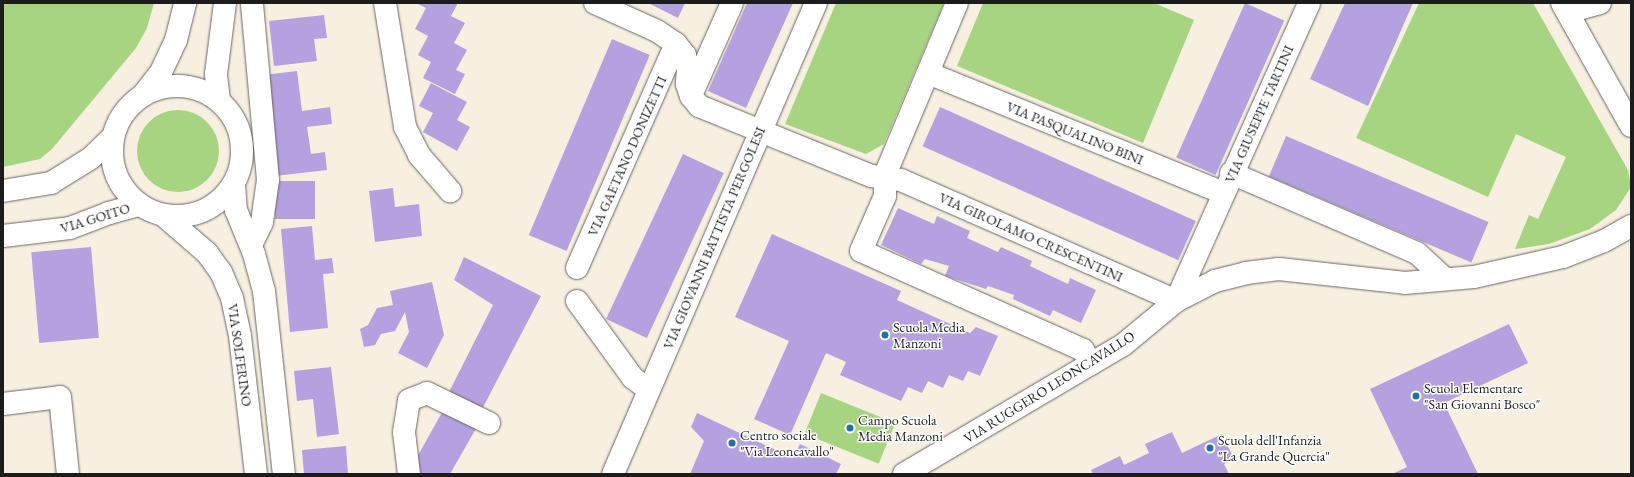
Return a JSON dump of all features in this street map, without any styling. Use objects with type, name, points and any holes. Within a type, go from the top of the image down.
[{"type":"street","name":"VIA SOLFERINO","points":[[185,3],[176,40],[161,72],[142,95],[129,106],[119,120],[113,136],[112,156],[116,174],[126,192],[139,205],[163,215],[207,252],[221,272],[232,298],[240,336],[256,474]]},
{"type":"street","points":[[219,100],[216,74],[225,3]]},
{"type":"street","points":[[251,246],[262,222],[268,180],[252,3]]},
{"type":"street","points":[[385,3],[405,127],[419,155],[450,191]]},
{"type":"street","points":[[595,3],[657,31],[676,44],[685,55],[688,68],[687,84],[691,96]]},
{"type":"street","points":[[691,96],[732,3]]},
{"type":"street","name":"VIA GIOVANNI BATTISTA PERGOLESI","points":[[613,474],[816,3]]},
{"type":"street","points":[[957,3],[885,175],[884,196],[861,251],[1083,350],[1091,364]]},
{"type":"street","name":"VIA GIUSEPPE TARTINI","points":[[1176,301],[1231,173],[1309,3]]},
{"type":"street","points":[[1600,3],[1564,7],[1631,126]]},
{"type":"street","name":"VIA GAETANO DONIZETTI","points":[[577,268],[676,44]]},
{"type":"street","name":"VIA PASQUALINO BINI","points":[[928,73],[1223,193]]},
{"type":"street","name":"VIA SOLFERINO","points":[[142,95],[161,87],[182,85],[202,89],[219,100],[233,115],[240,131],[243,148],[242,165],[234,184],[221,200],[204,211],[184,216],[163,215]]},
{"type":"street","name":"VIA GIROLAMO CRESCENTINI","points":[[691,96],[699,106],[760,132],[871,176],[885,175],[901,180],[1176,301]]},
{"type":"street","points":[[3,191],[51,183],[90,158],[113,136]]},
{"type":"street","points":[[1231,173],[1417,253],[1445,279]]},
{"type":"street","name":"VIA SOLFERINO","points":[[234,184],[236,210],[251,246],[264,291],[284,474]]},
{"type":"street","name":"VIA GOITO","points":[[3,236],[70,228],[109,213],[139,205]]},
{"type":"street","name":"VIA GIUSEPPE TARTINI","points":[[1209,224],[1208,260],[1215,281]]},
{"type":"street","name":"VIA RUGGERO LEONCAVALLO","points":[[904,474],[1123,345],[1176,301],[1215,281],[1246,273],[1279,269],[1405,283],[1474,277],[1563,257],[1604,241],[1631,226]]},
{"type":"street","points":[[577,301],[633,378],[649,390]]},
{"type":"street","points":[[409,474],[404,432],[409,400],[427,393],[489,423]]},
{"type":"street","points":[[3,404],[60,397],[68,474]]},
{"type":"green space","points":[[3,3],[154,3],[147,28],[136,48],[52,149],[40,159],[3,167]]},
{"type":"green space","points":[[836,3],[944,3],[884,144],[866,154],[785,124]]},
{"type":"green space","points":[[983,3],[1154,3],[1194,20],[1143,143],[957,66]]},
{"type":"green space","points":[[1419,3],[1533,3],[1628,170],[1631,187],[1616,210],[1590,229],[1549,244],[1515,249],[1529,215],[1538,219],[1566,157],[1516,134],[1488,197],[1356,138]]},
{"type":"green space","points":[[178,110],[194,113],[207,122],[216,135],[219,151],[216,167],[207,180],[194,189],[178,192],[162,189],[149,180],[140,167],[137,151],[140,135],[149,122],[162,113]]},
{"type":"green space","name":"Campo Scuola Media Manzoni","points":[[821,393],[895,423],[879,464],[805,434]]},
{"type":"building","points":[[416,3],[458,3],[451,16],[465,23],[454,43],[467,50],[456,70],[465,74],[455,94],[423,78],[431,62],[418,55],[428,36],[415,29],[426,8]]},
{"type":"building","points":[[648,3],[685,3],[678,18]]},
{"type":"building","points":[[747,3],[793,3],[746,108],[708,91]]},
{"type":"building","points":[[1245,3],[1284,20],[1216,175],[1176,157]]},
{"type":"building","points":[[1345,3],[1413,3],[1368,106],[1310,79]]},
{"type":"building","points":[[324,15],[327,38],[314,39],[317,61],[274,66],[269,21]]},
{"type":"building","points":[[612,39],[650,55],[567,251],[529,235]]},
{"type":"building","points":[[297,71],[302,111],[330,107],[332,124],[307,127],[311,154],[325,152],[327,170],[275,176],[264,75]]},
{"type":"building","points":[[431,83],[467,102],[457,120],[470,127],[457,151],[423,132],[433,113],[419,106]]},
{"type":"building","points":[[940,107],[1196,221],[1178,260],[923,146]]},
{"type":"building","points":[[1286,136],[1489,222],[1471,262],[1269,177]]},
{"type":"building","points":[[683,154],[724,173],[647,338],[606,319]]},
{"type":"building","points":[[275,181],[315,181],[315,219],[275,219]]},
{"type":"building","points":[[393,188],[395,207],[419,204],[422,236],[375,242],[369,191]]},
{"type":"building","points":[[898,208],[934,224],[937,216],[970,231],[967,238],[998,252],[1001,247],[1032,261],[1030,266],[1068,284],[1070,278],[1096,290],[1081,323],[1053,310],[1050,316],[1013,299],[1014,295],[988,286],[986,289],[945,276],[949,266],[925,259],[921,264],[881,245]]},
{"type":"building","points":[[312,226],[315,260],[332,258],[334,273],[323,274],[328,328],[290,332],[281,229]]},
{"type":"building","name":"Scuola Media Manzoni","points":[[772,234],[901,291],[897,300],[970,333],[976,327],[998,336],[980,376],[968,371],[963,381],[949,375],[943,388],[928,381],[922,393],[908,387],[901,401],[840,375],[846,362],[826,353],[790,435],[754,419],[789,341],[735,317]]},
{"type":"building","points":[[91,247],[99,338],[39,343],[31,252]]},
{"type":"building","points":[[464,257],[541,296],[479,415],[446,398],[493,305],[454,280]]},
{"type":"building","points":[[432,282],[444,335],[427,368],[398,353],[409,332],[405,312],[395,331],[381,334],[375,345],[364,347],[360,329],[368,325],[377,308],[393,305],[390,291]]},
{"type":"building","name":"Scuola Elementare \"San Giovanni Bosco\"","points":[[1509,324],[1528,363],[1444,403],[1478,474],[1392,474],[1407,467],[1370,389]]},
{"type":"building","points":[[331,367],[339,434],[317,437],[313,399],[297,401],[294,371]]},
{"type":"building","points":[[445,407],[478,425],[450,474],[422,474],[411,468]]},
{"type":"building","name":"Centro sociale \"Via Leoncavallo\"","points":[[697,413],[793,458],[800,444],[841,464],[836,474],[690,474],[704,441],[691,427]]},
{"type":"building","name":"Scuola dell'Infanzia \"La Grande Quercia\"","points":[[1172,432],[1182,453],[1222,434],[1234,459],[1224,464],[1229,474],[1093,474],[1091,470],[1120,456],[1124,465],[1149,453],[1145,444]]},
{"type":"building","points":[[346,446],[348,474],[304,474],[302,450]]},
{"type":"place","name":"Scuola Media Manzoni","points":[[885,335]]},
{"type":"place","name":"Scuola Elementare \"San Giovanni Bosco\"","points":[[1416,396]]},
{"type":"place","name":"Campo Scuola Media Manzoni","points":[[850,428]]},
{"type":"place","name":"Centro sociale \"Via Leoncavallo\"","points":[[732,443]]},
{"type":"place","name":"Scuola dell'Infanzia \"La Grande Quercia\"","points":[[1210,448]]}]
